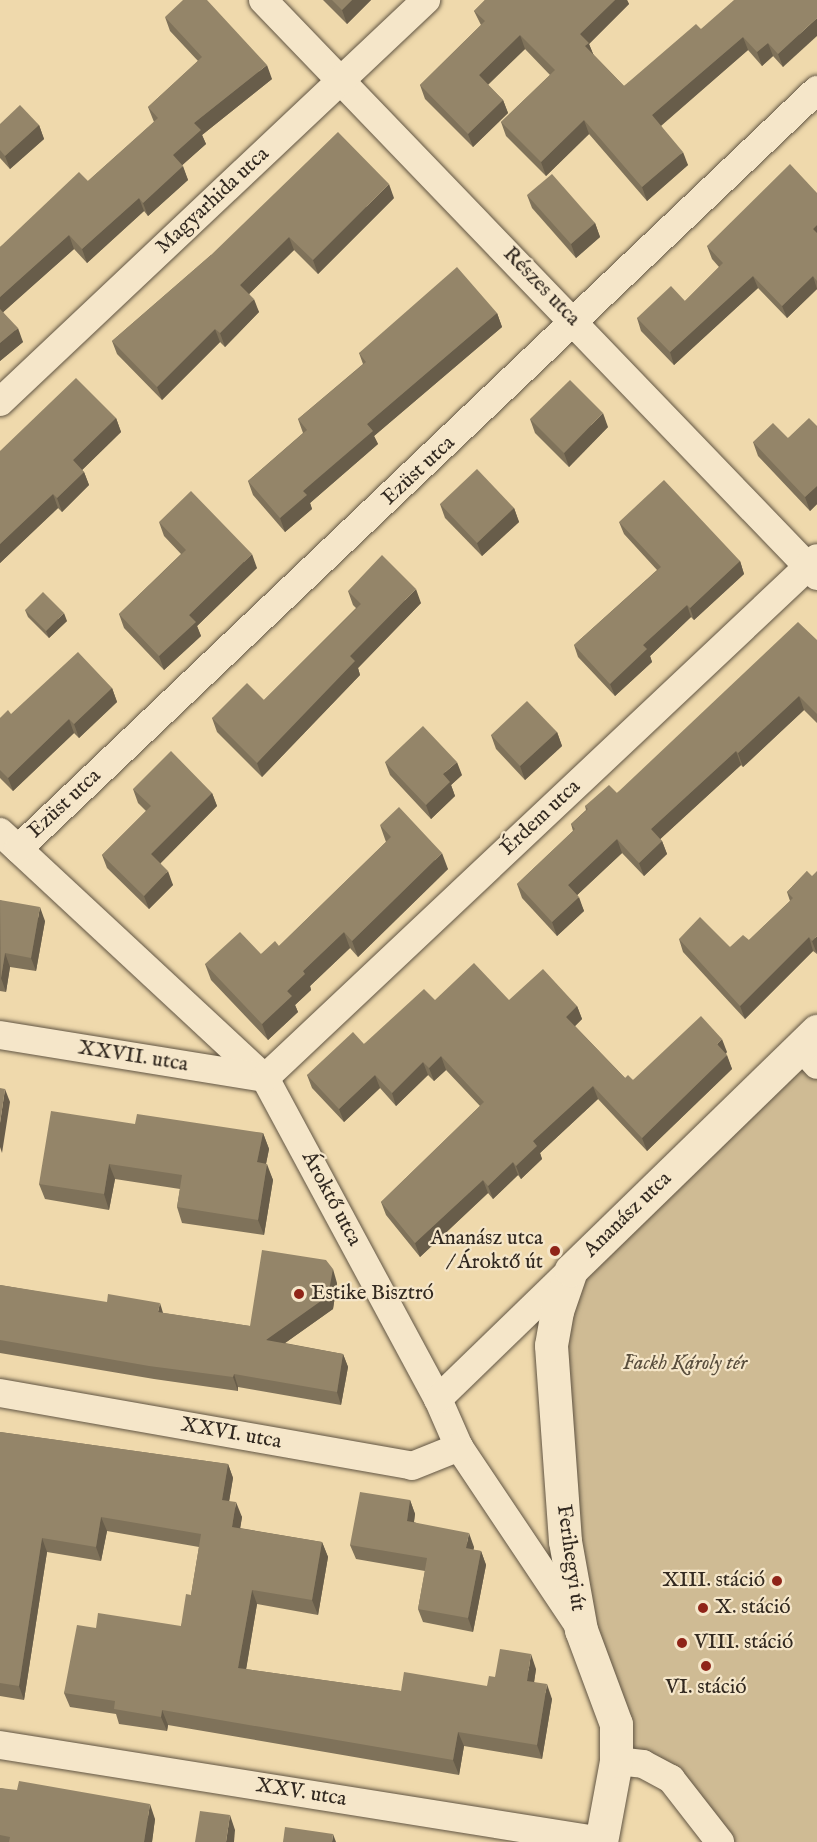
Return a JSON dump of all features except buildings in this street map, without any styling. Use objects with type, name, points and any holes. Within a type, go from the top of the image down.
[{"type":"street","name":"Részes utca","points":[[263,0],[814,567]]},
{"type":"street","name":"Magyarhida utca","points":[[0,402],[426,0]]},
{"type":"street","name":"Ezüst utca","points":[[9,840],[576,323],[817,90]]},
{"type":"street","name":"Érdem utca","points":[[265,1078],[814,567]]},
{"type":"street","name":"Ároktő utca","points":[[9,840],[265,1078],[438,1399],[459,1447],[581,1630]]},
{"type":"street","name":"XXVII. utca","points":[[0,1035],[265,1078]]},
{"type":"street","name":"Ananász utca","points":[[438,1399],[571,1270],[812,1048]]},
{"type":"street","name":"Ferihegyi út","points":[[571,1270],[557,1311],[551,1345],[565,1541],[581,1630],[616,1724],[616,1761],[602,1841]]},
{"type":"street","name":"XXVI. utca","points":[[0,1393],[412,1466],[459,1447]]},
{"type":"street","name":"XXV. utca","points":[[0,1745],[602,1841]]},
{"type":"street","points":[[616,1761],[643,1764],[671,1779],[720,1842]]},
{"type":"green space","name":"Fackh Károly tér","points":[[801,1047],[817,1065],[817,1842],[720,1842],[671,1779],[616,1761],[581,1630],[557,1311],[661,1183]]},
{"type":"place","name":"Ananász utca / Ároktő út","points":[[555,1251]]},
{"type":"place","name":"Estike Bisztró","points":[[299,1294]]},
{"type":"place","name":"XIII. stáció","points":[[777,1581]]},
{"type":"place","name":"X. stáció","points":[[703,1608]]},
{"type":"place","name":"VIII. stáció","points":[[682,1643]]},
{"type":"place","name":"VI. stáció","points":[[706,1666]]}]
